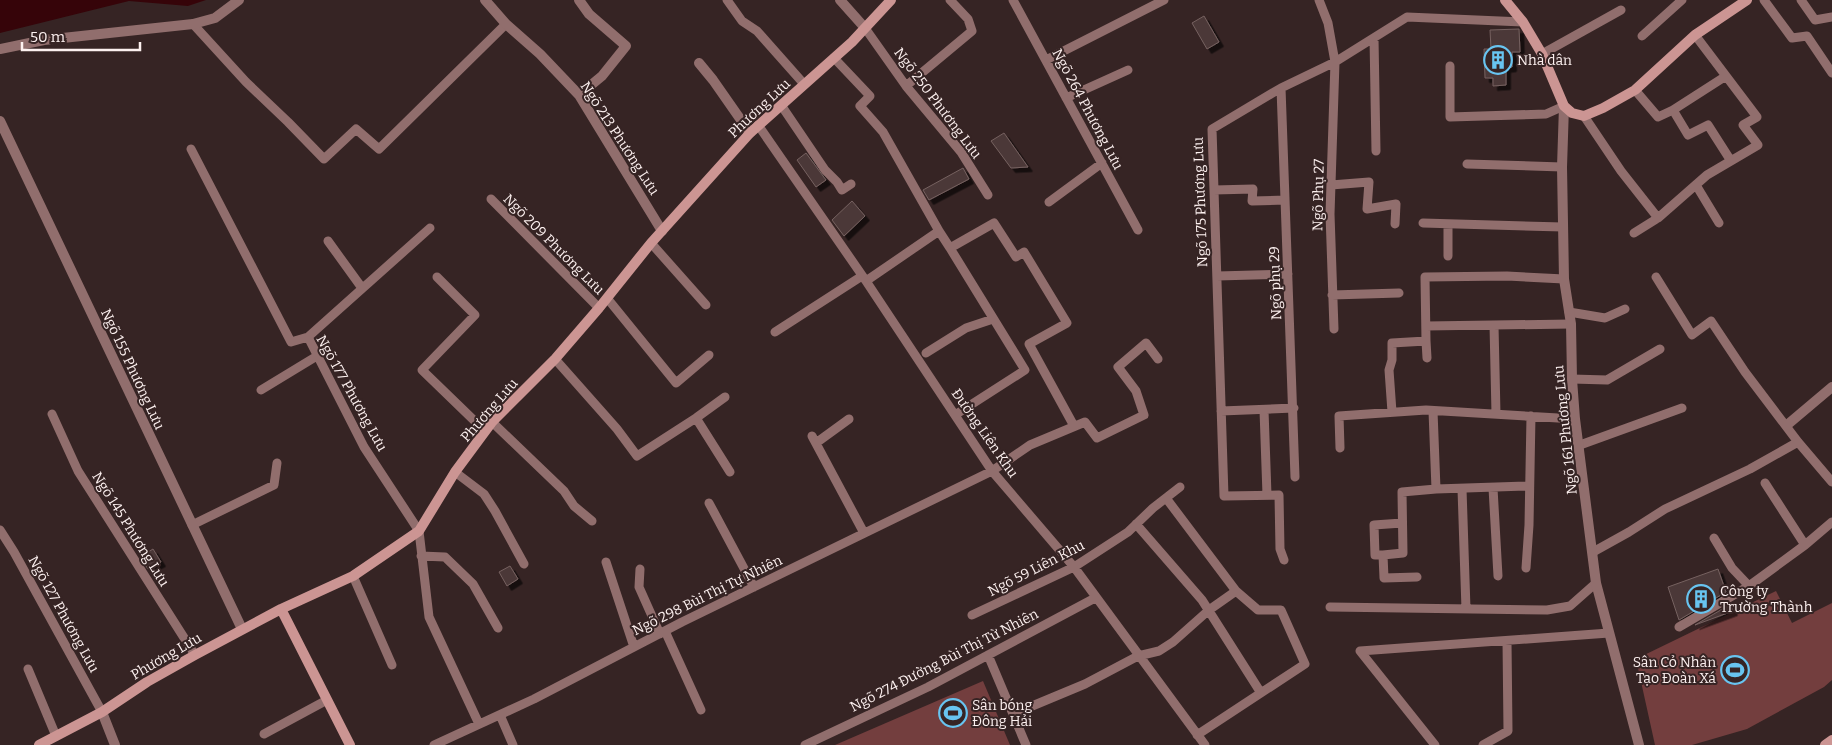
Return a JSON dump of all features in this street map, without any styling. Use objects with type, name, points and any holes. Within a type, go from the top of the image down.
[{"type":"street","points":[[0,49],[44,40],[193,24],[215,18],[239,0]]},
{"type":"street","name":"Ngõ 213 Phương Lưu","points":[[485,0],[506,24],[540,54],[579,95],[662,231]]},
{"type":"street","points":[[579,0],[589,14],[626,46],[602,76],[579,95]]},
{"type":"street","points":[[840,0],[865,28]]},
{"type":"street","name":"Phương Lưu","points":[[39,745],[102,712],[147,682],[281,608],[353,576],[418,531],[455,472],[489,427],[555,359],[651,243],[754,129],[834,58],[891,0]]},
{"type":"street","points":[[1505,0],[1523,22],[1542,54],[1564,106],[1572,112],[1584,116],[1603,108],[1635,90],[1695,35],[1741,1]]},
{"type":"street","points":[[698,63],[754,129]]},
{"type":"street","name":"Ngõ 161 Phương Lưu","points":[[1564,106],[1562,167],[1564,279],[1571,324],[1575,419],[1580,445],[1596,582],[1639,745]]},
{"type":"street","name":"Ngõ 155 Phương Lưu","points":[[0,121],[242,629]]},
{"type":"street","points":[[1787,425],[1832,387]]},
{"type":"street","points":[[281,608],[350,745]]},
{"type":"street","points":[[102,712],[115,745]]},
{"type":"street","points":[[1825,745],[1832,740]]},
{"type":"lane","points":[[727,0],[742,21],[757,31],[804,84]]},
{"type":"lane","points":[[906,86],[972,31],[968,19],[950,0]]},
{"type":"lane","name":"Ngõ 264 Phương Lưu","points":[[1013,0],[1138,230]]},
{"type":"lane","points":[[1046,60],[1164,0]]},
{"type":"lane","name":"Ngõ Phụ 27","points":[[1319,0],[1328,23],[1335,62],[1330,214],[1334,329]]},
{"type":"lane","points":[[1642,36],[1682,0]]},
{"type":"lane","points":[[1764,0],[1792,38],[1807,36],[1832,73]]},
{"type":"lane","points":[[1801,0],[1815,20],[1832,17]]},
{"type":"lane","points":[[1542,54],[1620,10]]},
{"type":"lane","name":"Ngõ 175 Phương Lưu","points":[[1267,495],[1224,496],[1212,128],[1281,88],[1335,62],[1407,17],[1523,22]]},
{"type":"lane","points":[[193,24],[246,82],[324,159],[356,130],[379,149],[506,24]]},
{"type":"lane","name":"Ngõ 250 Phương Lưu","points":[[865,28],[906,86],[961,152],[988,195]]},
{"type":"lane","points":[[1634,233],[1658,218],[1707,175],[1758,145],[1744,125],[1757,117],[1695,35]]},
{"type":"lane","points":[[1374,38],[1376,151]]},
{"type":"lane","points":[[834,58],[870,96],[860,106],[882,132],[939,231],[1025,370],[955,415]]},
{"type":"lane","points":[[1450,66],[1450,117],[1546,114],[1564,106]]},
{"type":"lane","points":[[1066,98],[1128,70]]},
{"type":"lane","points":[[1635,90],[1658,117],[1673,110],[1726,76]]},
{"type":"lane","name":"Ngõ phụ 29","points":[[1281,88],[1295,477]]},
{"type":"lane","points":[[781,105],[825,170],[842,190],[851,184]]},
{"type":"lane","points":[[1673,110],[1688,135],[1708,125],[1731,161]]},
{"type":"lane","points":[[1584,116],[1621,171],[1658,218]]},
{"type":"lane","name":"Đường Liên Khu","points":[[754,129],[864,279],[992,471],[1074,567],[1205,745]]},
{"type":"lane","name":"Ngõ 177 Phương Lưu","points":[[191,149],[291,342],[308,337],[364,447],[418,531]]},
{"type":"lane","points":[[1049,202],[1102,163]]},
{"type":"lane","points":[[1467,164],[1562,167]]},
{"type":"lane","points":[[1331,185],[1369,182],[1368,208],[1396,204],[1395,224]]},
{"type":"lane","points":[[1696,185],[1719,223]]},
{"type":"lane","points":[[1214,190],[1252,189],[1252,201],[1285,200]]},
{"type":"lane","name":"Ngõ 209 Phương Lưu","points":[[491,198],[599,308]]},
{"type":"lane","points":[[950,248],[994,222],[1016,257],[1024,252],[1067,322],[1030,344],[1074,426],[1085,422],[1097,438],[1144,414],[1136,392],[1118,367],[1146,343],[1158,359]]},
{"type":"lane","points":[[1423,223],[1563,227]]},
{"type":"lane","points":[[1448,224],[1448,256]]},
{"type":"lane","points":[[308,337],[430,228]]},
{"type":"lane","points":[[775,332],[864,279],[939,231]]},
{"type":"lane","points":[[328,241],[362,288]]},
{"type":"lane","points":[[651,243],[706,305]]},
{"type":"lane","points":[[1217,276],[1288,274]]},
{"type":"lane","points":[[1427,358],[1425,277],[1507,276],[1564,279]]},
{"type":"lane","points":[[437,277],[475,315],[422,370],[564,491],[574,506],[592,521]]},
{"type":"lane","points":[[1656,277],[1692,335],[1711,321],[1745,372],[1798,442],[1832,482]]},
{"type":"lane","points":[[1332,295],[1399,293]]},
{"type":"lane","points":[[607,298],[676,383],[709,355]]},
{"type":"lane","points":[[1569,312],[1605,318],[1625,309]]},
{"type":"lane","points":[[926,353],[966,328],[993,318]]},
{"type":"lane","points":[[1426,326],[1571,324]]},
{"type":"lane","points":[[1494,325],[1496,414]]},
{"type":"lane","points":[[1392,412],[1389,370],[1392,360],[1392,342],[1426,341]]},
{"type":"lane","points":[[1572,379],[1607,380],[1660,349]]},
{"type":"lane","points":[[261,390],[317,356]]},
{"type":"lane","points":[[555,359],[617,429],[637,456],[726,396]]},
{"type":"lane","points":[[1221,411],[1294,408]]},
{"type":"lane","points":[[1580,445],[1682,408]]},
{"type":"lane","points":[[1264,410],[1267,495],[1279,495],[1280,548],[1284,560]]},
{"type":"lane","points":[[1432,410],[1436,489]]},
{"type":"lane","points":[[1340,448],[1339,416],[1432,410],[1575,419]]},
{"type":"lane","name":"Ngõ 145 Phương Lưu","points":[[52,414],[78,471],[195,655]]},
{"type":"lane","points":[[1526,568],[1531,416]]},
{"type":"lane","points":[[696,418],[730,472]]},
{"type":"lane","points":[[849,418],[814,439],[864,533]]},
{"type":"lane","name":"Ngõ 298 Bùi Thị Tự Nhiên","points":[[434,745],[500,715],[662,632],[992,471],[1030,445],[1074,426]]},
{"type":"lane","points":[[1593,552],[1665,509],[1750,469],[1798,442]]},
{"type":"lane","points":[[192,525],[274,485],[277,463]]},
{"type":"lane","points":[[455,472],[484,494],[524,564]]},
{"type":"lane","points":[[1765,483],[1805,545]]},
{"type":"lane","points":[[1402,523],[1374,525],[1375,555],[1403,553],[1402,492],[1529,486]]},
{"type":"lane","name":"Ngõ 59 Liên Khu","points":[[972,615],[1074,567],[1128,532],[1180,487]]},
{"type":"lane","points":[[1494,488],[1498,576]]},
{"type":"lane","points":[[1462,489],[1466,609]]},
{"type":"lane","points":[[1166,498],[1236,591],[1258,610],[1281,610],[1305,664],[1197,735]]},
{"type":"lane","points":[[709,504],[754,587]]},
{"type":"lane","points":[[1679,627],[1749,586],[1805,545],[1832,522]]},
{"type":"lane","points":[[1136,524],[1202,600],[1261,693]]},
{"type":"lane","name":"Ngõ 127 Phương Lưu","points":[[0,530],[19,560],[102,712]]},
{"type":"lane","points":[[418,531],[429,617],[479,724]]},
{"type":"lane","points":[[1714,538],[1732,568],[1749,586]]},
{"type":"lane","points":[[1383,555],[1384,578],[1417,577]]},
{"type":"lane","points":[[422,556],[445,558],[474,584],[498,628]]},
{"type":"lane","points":[[606,562],[634,647]]},
{"type":"lane","points":[[640,569],[639,588],[701,710]]},
{"type":"lane","points":[[353,576],[392,665]]},
{"type":"lane","points":[[1330,607],[1547,610],[1570,606],[1596,582]]},
{"type":"lane","points":[[1013,714],[1085,684],[1138,656],[1159,651],[1173,642],[1209,610],[1236,591]]},
{"type":"lane","name":"Ngõ 274 Đường Bùi Thị Từ Nhiên","points":[[805,745],[928,687],[1095,598]]},
{"type":"lane","points":[[1435,745],[1360,651],[1609,633]]},
{"type":"lane","points":[[1483,745],[1508,731],[1507,641]]},
{"type":"lane","points":[[988,655],[1026,745]]},
{"type":"lane","points":[[28,670],[56,736]]},
{"type":"lane","points":[[264,734],[326,700]]},
{"type":"lane","points":[[500,715],[513,745]]},
{"type":"shaded area","points":[[0,0],[206,0],[188,6],[129,1],[0,33]]},
{"type":"shaded area","name":"Sân Cỏ Nhân Tạo Đoàn Xá","points":[[1776,591],[1792,623],[1832,603],[1832,680],[1824,687],[1747,729],[1692,745],[1655,745],[1636,659]]},
{"type":"shaded area","name":"Sân bóng Đông Hải","points":[[983,681],[1010,745],[835,745]]},
{"type":"building","points":[[1204,16],[1219,42],[1207,49],[1192,23]]},
{"type":"building","name":"Nhà dân","points":[[1519,29],[1520,52],[1512,52],[1512,67],[1506,68],[1506,85],[1493,86],[1493,78],[1485,78],[1484,49],[1491,49],[1490,30]]},
{"type":"building","points":[[1004,133],[1028,167],[1011,168],[991,141]]},
{"type":"building","points":[[806,153],[826,180],[816,187],[797,160]]},
{"type":"building","points":[[963,168],[969,179],[929,200],[923,190]]},
{"type":"building","points":[[852,201],[865,216],[844,236],[832,220]]},
{"type":"building","points":[[153,549],[161,562],[148,569],[140,557]]},
{"type":"building","points":[[510,566],[518,579],[507,586],[499,572]]},
{"type":"building","name":"Công ty Trường Thành","points":[[1718,569],[1726,592],[1679,620],[1668,587]]},
{"type":"building","points":[[1731,604],[1733,611],[1695,625]]},
{"type":"place","name":"Nhà dân","points":[[1498,60]]},
{"type":"place","name":"Công ty Trường Thành","points":[[1701,599]]},
{"type":"place","name":"Sân Cỏ Nhân Tạo Đoàn Xá","points":[[1735,670]]},
{"type":"place","name":"Sân bóng Đông Hải","points":[[953,713]]}]
